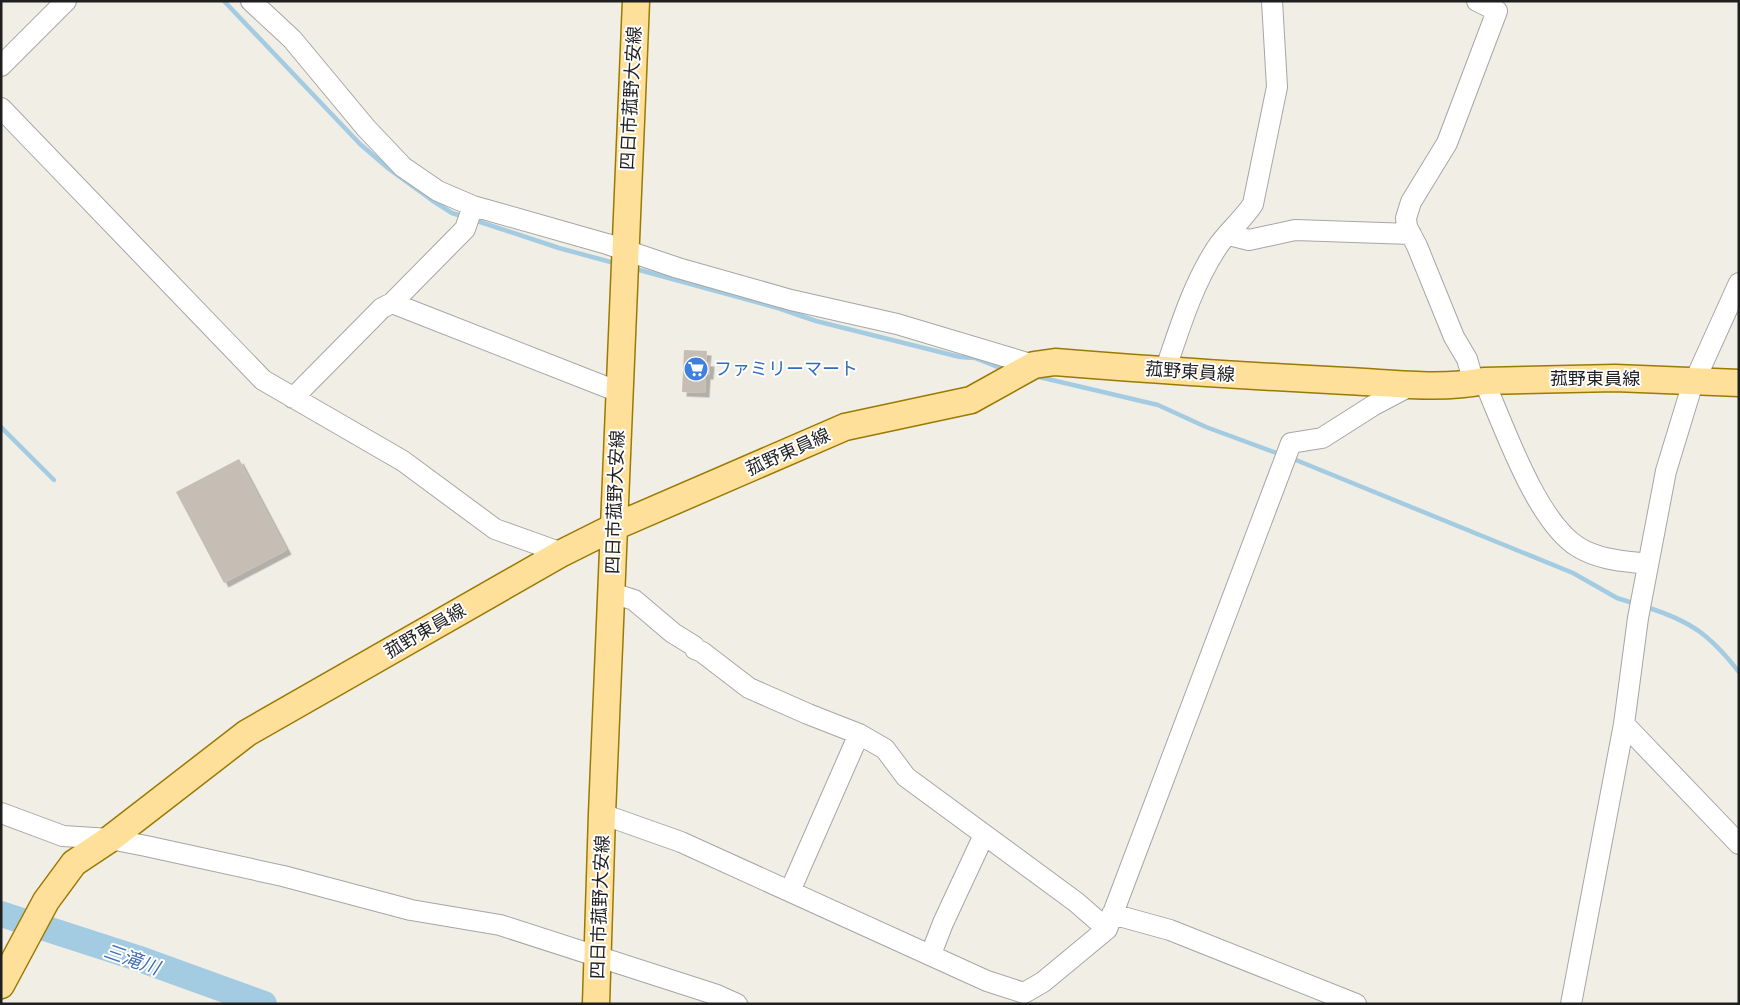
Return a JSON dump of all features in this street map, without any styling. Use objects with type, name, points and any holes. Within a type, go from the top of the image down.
[{"type":"main road","name":"四日市菰野大安線","points":[[596,1004],[624,261],[636,1]]},
{"type":"main road","name":"菰野東員線","points":[[6,974],[46,901],[74,864],[110,839],[247,733],[562,553],[614,527],[845,428],[970,400],[1021,372],[1055,362],[1165,371],[1414,384],[1615,378],[1739,383]]},
{"type":"street","points":[[1,66],[66,1]]},
{"type":"street","points":[[252,1],[292,39],[366,128],[403,167],[438,191],[473,207],[624,261],[720,280],[791,300],[897,324],[1021,372]]},
{"type":"street","points":[[1165,371],[1184,315],[1204,270],[1217,248],[1252,204],[1275,100],[1278,74],[1272,1]]},
{"type":"street","points":[[1477,1],[1497,11],[1447,142],[1411,202],[1406,218],[1407,227],[1454,338],[1467,358],[1528,480],[1564,537],[1579,547],[1601,557],[1648,564]]},
{"type":"street","points":[[1,108],[263,380],[403,461],[495,529],[562,553]]},
{"type":"street","points":[[293,398],[382,308],[392,303],[465,229],[473,207]]},
{"type":"street","points":[[1229,235],[1248,240],[1295,230],[1411,234]]},
{"type":"street","points":[[1571,1004],[1624,724],[1638,618],[1666,471],[1691,389],[1739,283]]},
{"type":"street","points":[[392,303],[620,392]]},
{"type":"street","points":[[602,814],[682,842],[987,981],[1024,993],[1043,982],[1110,922],[1291,443],[1322,438],[1374,405],[1414,384]]},
{"type":"street","points":[[612,593],[634,600],[673,633],[694,646],[695,649],[749,688],[859,734],[884,749],[906,777],[961,815],[984,835],[1076,902],[1110,922],[1170,930],[1356,1004]]},
{"type":"street","points":[[1624,724],[1739,844]]},
{"type":"street","points":[[790,891],[859,734]]},
{"type":"street","points":[[1,813],[63,836],[110,839],[283,876],[411,910],[500,925],[717,995],[736,1004]]},
{"type":"street","points":[[931,954],[943,923],[984,835]]},
{"type":"building","name":"ファミリーマート","points":[[684,350],[707,351],[706,362],[710,362],[709,375],[706,375],[705,393],[682,392]]},
{"type":"building","points":[[239,459],[287,550],[224,583],[176,492]]},
{"type":"waterway","points":[[224,1],[360,144],[389,169],[433,201],[452,213],[465,217]]},
{"type":"waterway","points":[[474,220],[559,248],[618,264]]},
{"type":"waterway","points":[[632,268],[778,308],[816,321],[960,357],[975,358],[1005,370]]},
{"type":"waterway","points":[[1035,376],[1158,405],[1206,427],[1282,455]]},
{"type":"waterway","points":[[1,427],[54,480]]},
{"type":"waterway","points":[[1291,458],[1573,573],[1617,598],[1636,604]]},
{"type":"waterway","points":[[1646,607],[1662,612],[1699,631],[1719,648],[1739,672]]},
{"type":"waterway","name":"三滝川","points":[[1,914],[137,958],[264,1004]]},
{"type":"place","name":"ファミリーマート","points":[[696,369]]}]
